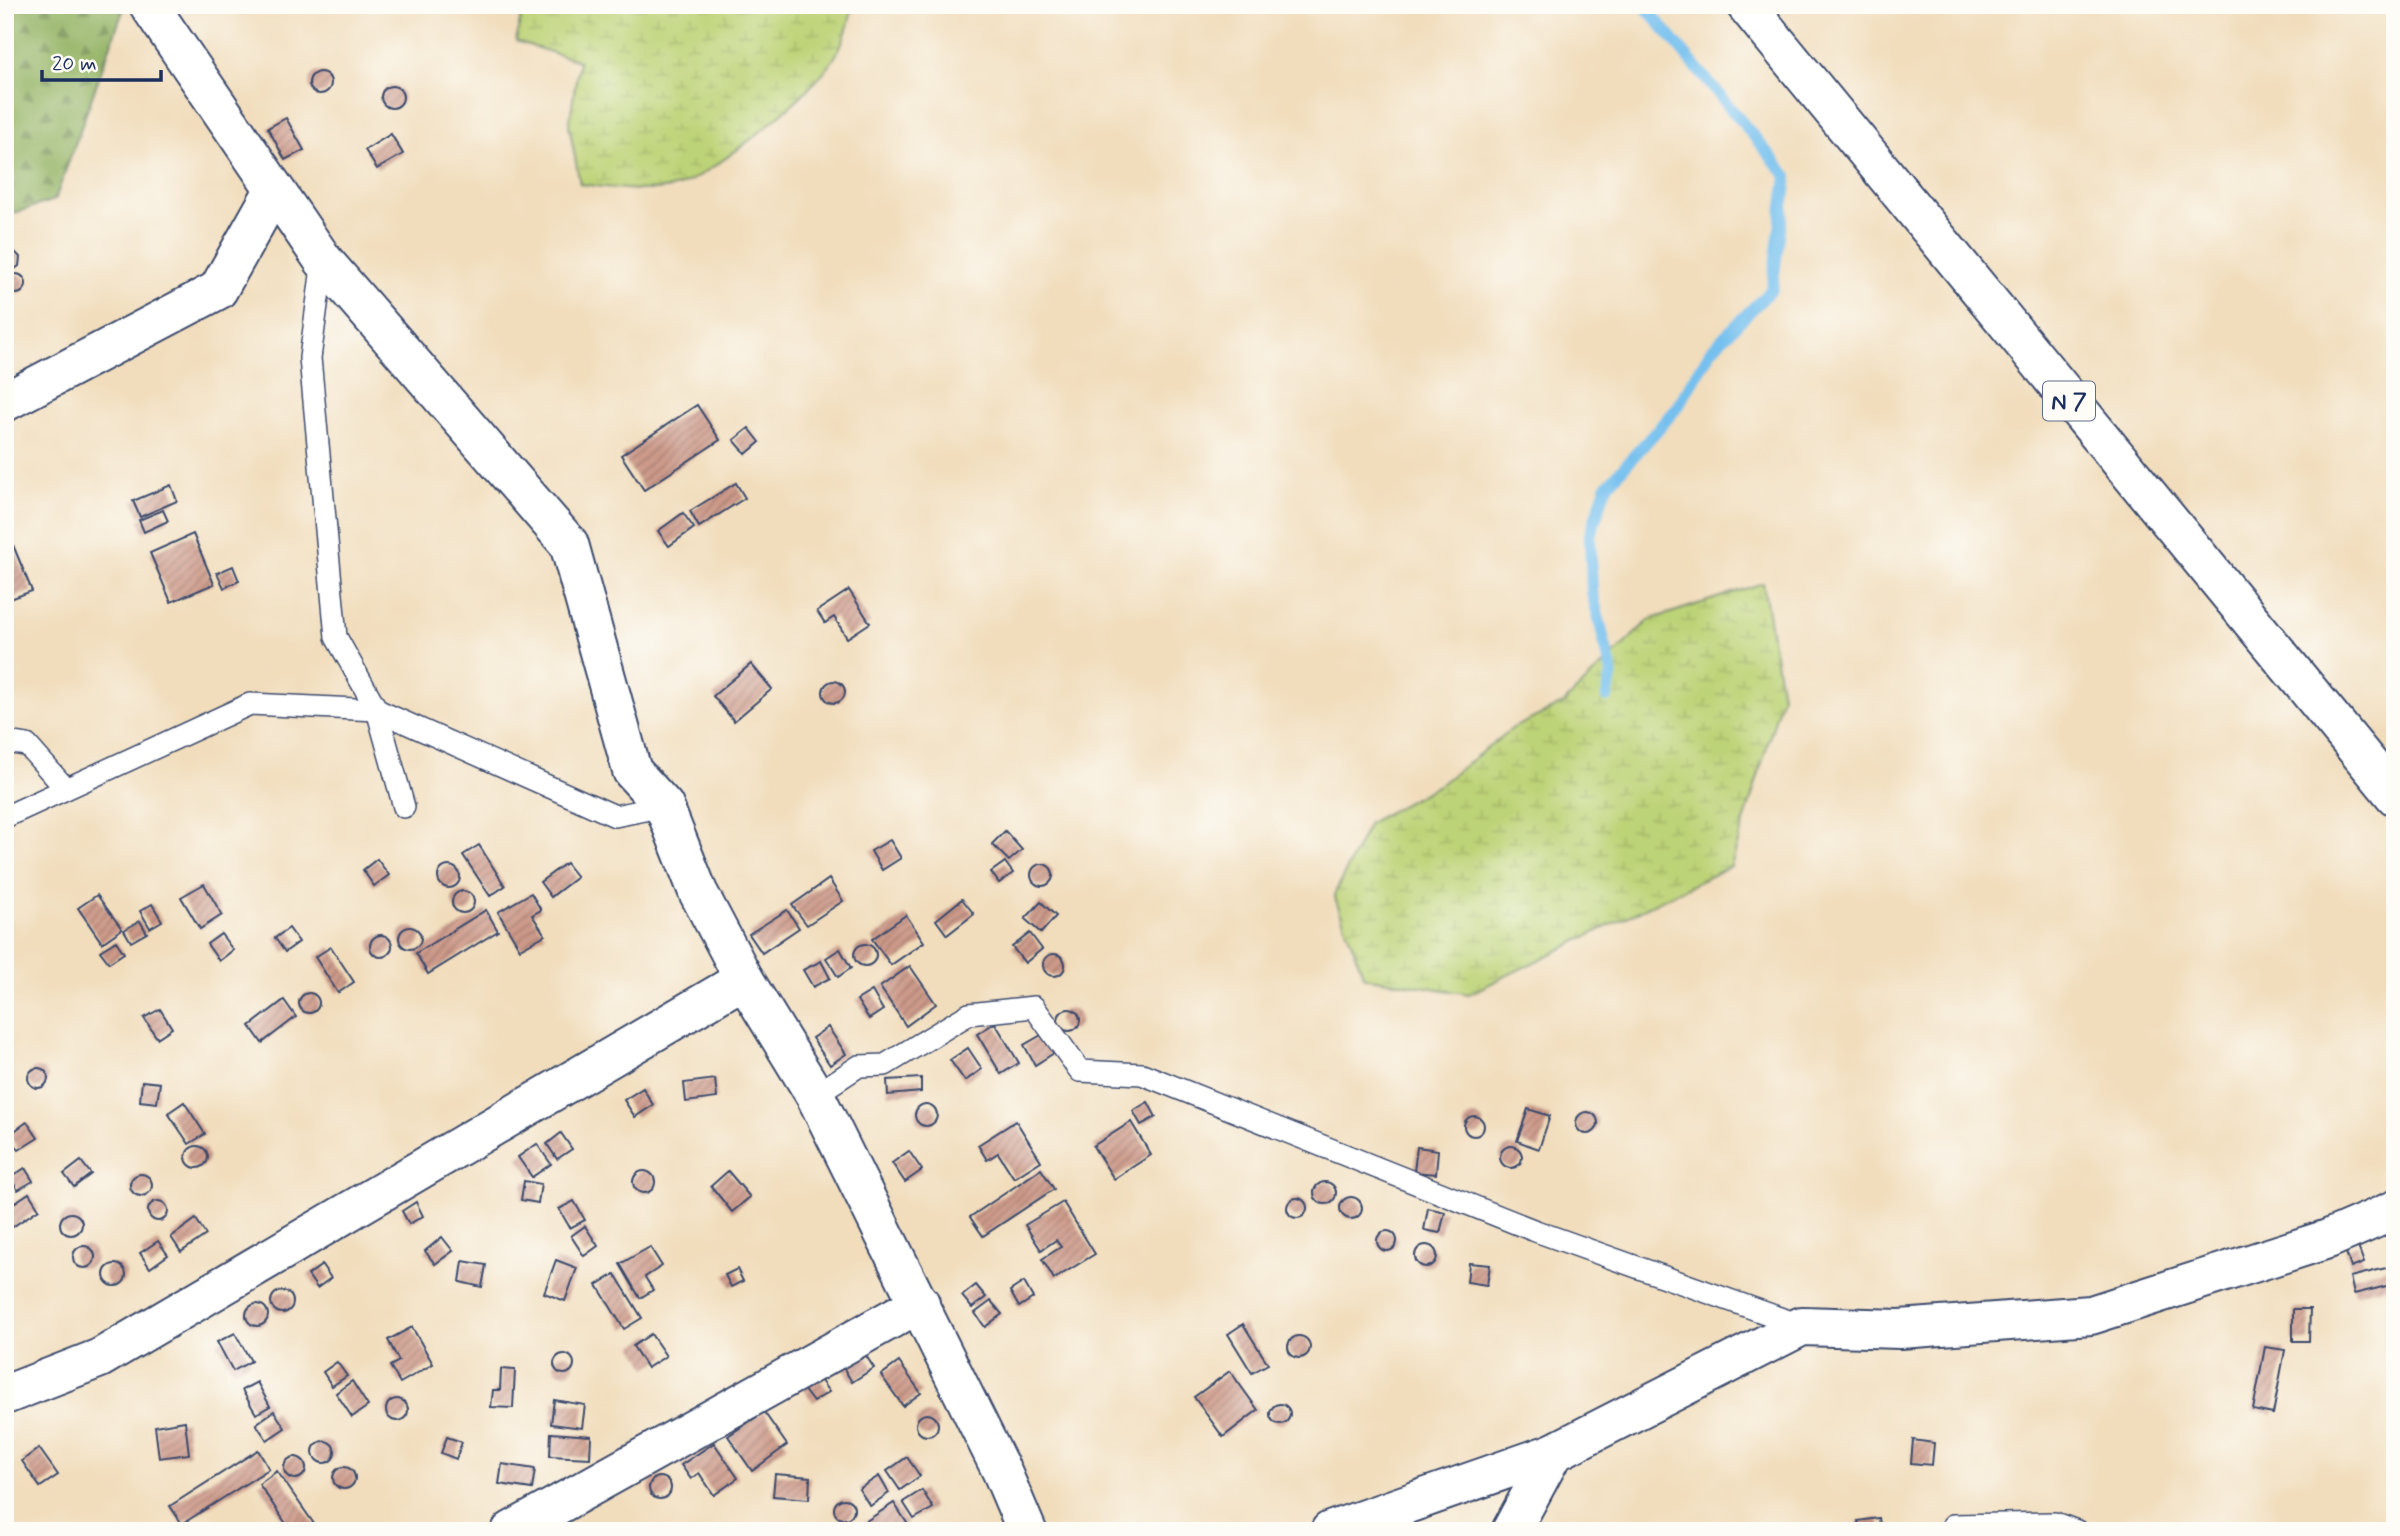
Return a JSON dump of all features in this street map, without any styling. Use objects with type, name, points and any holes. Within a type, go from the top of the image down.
[{"type":"main road","points":[[149,5],[323,260],[569,544],[632,771],[664,806],[698,892],[744,979],[815,1095],[920,1303],[1002,1472],[1027,1531]]},
{"type":"main road","name":"N 7","points":[[1745,5],[2395,796]]},
{"type":"main road","points":[[5,402],[218,290],[274,190]]},
{"type":"main road","points":[[5,1395],[100,1358],[744,979]]},
{"type":"main road","points":[[1330,1531],[1553,1453],[1802,1326],[1900,1329],[2091,1315],[2328,1239],[2395,1210]]},
{"type":"main road","points":[[511,1531],[920,1303]]},
{"type":"main road","points":[[1511,1531],[1553,1453]]},
{"type":"lane","points":[[323,260],[310,358],[335,637],[377,710],[404,807]]},
{"type":"lane","points":[[5,817],[250,704],[377,710],[615,816],[664,806]]},
{"type":"lane","points":[[5,742],[27,745],[65,788]]},
{"type":"lane","points":[[815,1095],[859,1066],[885,1065],[969,1014],[1034,1007],[1080,1071],[1142,1074],[1533,1230],[1802,1326]]},
{"type":"lane","points":[[1953,1525],[2054,1523],[2077,1531]]},
{"type":"green space","points":[[5,5],[125,5],[55,200],[5,216]]},
{"type":"green space","points":[[523,5],[852,5],[846,34],[833,60],[805,91],[763,130],[697,177],[671,188],[645,190],[580,184],[569,125],[579,61],[516,41]]},
{"type":"green space","points":[[1763,583],[1782,696],[1731,866],[1469,994],[1364,977],[1334,895],[1369,823],[1442,783],[1513,728],[1563,704],[1649,620]]},
{"type":"building","points":[[320,72],[328,75],[331,83],[328,91],[320,94],[312,91],[309,83],[312,75]]},
{"type":"building","points":[[392,86],[400,89],[403,97],[400,105],[392,108],[384,105],[381,97],[384,89]]},
{"type":"building","points":[[286,118],[304,150],[285,160],[268,128]]},
{"type":"building","points":[[391,134],[403,154],[377,169],[365,150]]},
{"type":"building","points":[[5,250],[14,251],[20,257],[19,266],[12,271],[5,270]]},
{"type":"building","points":[[12,274],[20,274],[26,284],[20,294],[12,294],[6,288],[6,280]]},
{"type":"building","points":[[697,405],[720,440],[644,490],[621,455]]},
{"type":"building","points":[[749,428],[760,442],[746,454],[734,440]]},
{"type":"building","points":[[736,483],[745,498],[699,527],[690,511]]},
{"type":"building","points":[[171,485],[177,501],[140,517],[133,501]]},
{"type":"building","points":[[163,510],[168,521],[144,532],[139,520]]},
{"type":"building","points":[[683,513],[694,528],[669,546],[658,531]]},
{"type":"building","points":[[193,534],[214,584],[171,602],[150,553]]},
{"type":"building","points":[[13,545],[32,591],[5,601],[5,548]]},
{"type":"building","points":[[233,566],[239,581],[224,588],[217,573]]},
{"type":"building","points":[[849,590],[870,623],[847,638],[834,617],[825,623],[817,611]]},
{"type":"building","points":[[751,664],[772,689],[734,721],[713,696]]},
{"type":"building","points":[[834,681],[844,688],[845,692],[838,702],[834,703],[824,696],[823,692],[830,682]]},
{"type":"building","points":[[1005,831],[1022,850],[1009,861],[992,844]]},
{"type":"building","points":[[890,840],[901,858],[882,870],[871,851]]},
{"type":"building","points":[[479,845],[505,886],[490,896],[463,855]]},
{"type":"building","points":[[377,859],[389,875],[374,886],[363,870]]},
{"type":"building","points":[[1005,862],[1013,873],[999,883],[991,872]]},
{"type":"building","points":[[566,863],[577,877],[551,897],[540,882]]},
{"type":"building","points":[[1042,864],[1052,871],[1053,875],[1046,885],[1042,886],[1032,879],[1031,875],[1038,865]]},
{"type":"building","points":[[449,866],[459,873],[460,877],[453,887],[449,888],[439,881],[438,877],[445,867]]},
{"type":"building","points":[[829,879],[843,901],[807,925],[792,905]]},
{"type":"building","points":[[204,884],[222,915],[200,929],[181,897]]},
{"type":"building","points":[[463,891],[473,898],[474,902],[467,912],[463,913],[453,906],[452,902],[459,892]]},
{"type":"building","points":[[531,893],[541,910],[532,915],[545,935],[520,949],[498,912]]},
{"type":"building","points":[[97,895],[122,929],[102,943],[78,908]]},
{"type":"building","points":[[962,899],[974,914],[947,935],[936,920]]},
{"type":"building","points":[[1041,902],[1056,916],[1041,933],[1025,919]]},
{"type":"building","points":[[152,904],[162,921],[150,928],[140,911]]},
{"type":"building","points":[[486,910],[498,931],[428,974],[416,953]]},
{"type":"building","points":[[787,910],[799,928],[762,953],[749,934]]},
{"type":"building","points":[[906,915],[924,942],[891,965],[872,939]]},
{"type":"building","points":[[140,921],[147,933],[131,942],[124,930]]},
{"type":"building","points":[[410,927],[420,934],[421,938],[414,948],[410,949],[400,942],[399,938],[406,928]]},
{"type":"building","points":[[289,928],[299,942],[285,952],[275,938]]},
{"type":"building","points":[[1030,933],[1042,949],[1025,963],[1012,947]]},
{"type":"building","points":[[221,934],[233,950],[219,961],[207,944]]},
{"type":"building","points":[[381,935],[391,942],[392,946],[385,956],[381,957],[371,950],[370,946],[377,936]]},
{"type":"building","points":[[116,941],[124,953],[109,963],[100,951]]},
{"type":"building","points":[[865,944],[875,951],[876,955],[869,965],[865,966],[855,959],[854,955],[861,945]]},
{"type":"building","points":[[331,947],[354,982],[338,993],[315,957]]},
{"type":"building","points":[[840,949],[851,968],[838,977],[826,958]]},
{"type":"building","points":[[1054,954],[1064,961],[1065,965],[1058,975],[1054,976],[1044,969],[1043,965],[1050,955]]},
{"type":"building","points":[[821,961],[830,978],[813,987],[803,970]]},
{"type":"building","points":[[910,966],[936,1004],[906,1026],[880,987]]},
{"type":"building","points":[[872,991],[883,1010],[869,1019],[857,1000]]},
{"type":"building","points":[[305,993],[313,993],[319,1003],[313,1013],[305,1013],[299,1007],[299,999]]},
{"type":"building","points":[[284,1000],[296,1017],[262,1043],[250,1026]]},
{"type":"building","points":[[160,1009],[172,1028],[157,1038],[144,1018]]},
{"type":"building","points":[[1069,1009],[1079,1016],[1080,1020],[1073,1030],[1069,1031],[1059,1024],[1058,1020],[1065,1010]]},
{"type":"building","points":[[995,1023],[1019,1063],[1001,1074],[977,1034]]},
{"type":"building","points":[[828,1027],[846,1054],[830,1065],[812,1038]]},
{"type":"building","points":[[1043,1034],[1054,1053],[1035,1065],[1024,1045]]},
{"type":"building","points":[[968,1048],[982,1069],[965,1081],[950,1060]]},
{"type":"building","points":[[34,1068],[42,1068],[48,1078],[42,1088],[34,1088],[28,1082],[28,1074]]},
{"type":"building","points":[[921,1078],[921,1092],[888,1095],[887,1080]]},
{"type":"building","points":[[715,1079],[717,1098],[686,1102],[684,1083]]},
{"type":"building","points":[[142,1081],[160,1083],[157,1103],[140,1101]]},
{"type":"building","points":[[643,1088],[653,1105],[635,1117],[624,1100]]},
{"type":"building","points":[[184,1102],[205,1134],[189,1144],[168,1113]]},
{"type":"building","points":[[1148,1102],[1156,1117],[1141,1125],[1133,1111]]},
{"type":"building","points":[[926,1104],[936,1111],[937,1115],[930,1125],[926,1126],[916,1119],[915,1115],[922,1105]]},
{"type":"building","points":[[1528,1109],[1550,1116],[1539,1149],[1517,1141]]},
{"type":"building","points":[[1587,1112],[1597,1119],[1598,1123],[1591,1133],[1587,1134],[1577,1127],[1576,1123],[1583,1113]]},
{"type":"building","points":[[1470,1116],[1478,1116],[1484,1126],[1478,1136],[1470,1136],[1464,1130],[1464,1122]]},
{"type":"building","points":[[1016,1121],[1041,1161],[1014,1178],[998,1153],[987,1160],[978,1145]]},
{"type":"building","points":[[27,1122],[38,1138],[19,1150],[9,1135]]},
{"type":"building","points":[[1131,1122],[1151,1155],[1114,1179],[1093,1146]]},
{"type":"building","points":[[561,1133],[572,1149],[557,1159],[547,1144]]},
{"type":"building","points":[[537,1144],[551,1164],[532,1177],[518,1157]]},
{"type":"building","points":[[197,1146],[207,1153],[208,1157],[201,1167],[197,1168],[187,1161],[186,1157],[193,1147]]},
{"type":"building","points":[[1511,1146],[1521,1153],[1522,1157],[1515,1167],[1511,1168],[1501,1161],[1500,1157],[1507,1147]]},
{"type":"building","points":[[1417,1147],[1438,1150],[1436,1174],[1414,1172]]},
{"type":"building","points":[[909,1151],[922,1170],[905,1182],[892,1163]]},
{"type":"building","points":[[81,1161],[91,1174],[74,1187],[64,1174]]},
{"type":"building","points":[[25,1168],[33,1181],[18,1190],[10,1178]]},
{"type":"building","points":[[1041,1169],[1054,1189],[983,1236],[970,1217]]},
{"type":"building","points":[[644,1171],[654,1178],[655,1182],[648,1192],[644,1193],[634,1186],[633,1182],[640,1172]]},
{"type":"building","points":[[728,1171],[750,1197],[732,1212],[711,1186]]},
{"type":"building","points":[[141,1174],[149,1177],[152,1185],[149,1193],[141,1196],[133,1193],[130,1185],[133,1177]]},
{"type":"building","points":[[524,1181],[541,1184],[538,1203],[521,1200]]},
{"type":"building","points":[[1325,1182],[1335,1189],[1336,1193],[1329,1203],[1325,1204],[1315,1197],[1314,1193],[1321,1183]]},
{"type":"building","points":[[29,1193],[39,1209],[5,1232],[5,1209]]},
{"type":"building","points":[[1351,1197],[1361,1204],[1362,1208],[1355,1218],[1351,1219],[1341,1212],[1340,1208],[1347,1198]]},
{"type":"building","points":[[1293,1198],[1301,1198],[1307,1208],[1301,1218],[1293,1218],[1287,1212],[1287,1204]]},
{"type":"building","points":[[154,1201],[162,1201],[168,1211],[162,1221],[154,1221],[148,1215],[148,1207]]},
{"type":"building","points":[[574,1201],[585,1220],[570,1228],[559,1209]]},
{"type":"building","points":[[416,1202],[423,1216],[409,1224],[402,1211]]},
{"type":"building","points":[[1063,1202],[1095,1254],[1054,1279],[1042,1259],[1061,1247],[1056,1240],[1041,1250],[1025,1225]]},
{"type":"building","points":[[1428,1208],[1445,1212],[1440,1233],[1424,1230]]},
{"type":"building","points":[[71,1213],[81,1220],[82,1224],[75,1234],[71,1235],[61,1228],[60,1224],[67,1214]]},
{"type":"building","points":[[196,1219],[206,1235],[181,1252],[171,1237]]},
{"type":"building","points":[[585,1226],[598,1246],[584,1256],[571,1236]]},
{"type":"building","points":[[1383,1231],[1391,1231],[1397,1241],[1391,1251],[1383,1251],[1377,1245],[1377,1237]]},
{"type":"building","points":[[442,1237],[453,1251],[435,1264],[425,1251]]},
{"type":"building","points":[[158,1241],[168,1255],[150,1268],[140,1253]]},
{"type":"building","points":[[2357,1244],[2364,1263],[2351,1268],[2345,1249]]},
{"type":"building","points":[[1426,1245],[1436,1252],[1437,1256],[1430,1266],[1426,1267],[1416,1260],[1415,1256],[1422,1246]]},
{"type":"building","points":[[84,1246],[94,1253],[95,1257],[88,1267],[84,1268],[74,1261],[73,1257],[80,1247]]},
{"type":"building","points":[[650,1247],[662,1266],[645,1277],[653,1290],[640,1298],[620,1264]]},
{"type":"building","points":[[556,1260],[577,1268],[565,1301],[544,1293]]},
{"type":"building","points":[[463,1261],[486,1265],[482,1287],[460,1282]]},
{"type":"building","points":[[1469,1263],[1490,1265],[1487,1285],[1467,1282]]},
{"type":"building","points":[[115,1264],[123,1267],[126,1275],[123,1283],[115,1286],[107,1283],[104,1275],[107,1267]]},
{"type":"building","points":[[322,1265],[331,1278],[317,1288],[308,1275]]},
{"type":"building","points":[[2394,1266],[2395,1284],[2354,1294],[2350,1277]]},
{"type":"building","points":[[737,1269],[743,1281],[731,1287],[725,1275]]},
{"type":"building","points":[[615,1274],[642,1318],[624,1329],[597,1285]]},
{"type":"building","points":[[1024,1282],[1033,1298],[1019,1307],[1010,1291]]},
{"type":"building","points":[[976,1285],[986,1297],[972,1308],[962,1296]]},
{"type":"building","points":[[282,1291],[290,1294],[293,1302],[290,1310],[282,1313],[274,1310],[271,1302],[274,1294]]},
{"type":"building","points":[[991,1301],[1002,1314],[985,1327],[975,1313]]},
{"type":"building","points":[[257,1304],[267,1311],[268,1315],[261,1325],[257,1326],[247,1319],[246,1315],[253,1305]]},
{"type":"building","points":[[2293,1309],[2310,1309],[2309,1341],[2293,1341]]},
{"type":"building","points":[[1243,1324],[1268,1364],[1252,1373],[1228,1334]]},
{"type":"building","points":[[412,1327],[433,1364],[400,1383],[390,1366],[399,1361],[388,1340]]},
{"type":"building","points":[[235,1333],[251,1361],[233,1371],[217,1342]]},
{"type":"building","points":[[651,1334],[666,1356],[647,1368],[633,1346]]},
{"type":"building","points":[[1299,1336],[1309,1343],[1310,1347],[1303,1357],[1299,1358],[1289,1351],[1288,1347],[1295,1337]]},
{"type":"building","points":[[2265,1347],[2285,1350],[2273,1414],[2253,1410]]},
{"type":"building","points":[[863,1351],[874,1368],[852,1382],[841,1364]]},
{"type":"building","points":[[560,1354],[568,1354],[574,1364],[568,1374],[560,1374],[554,1368],[554,1360]]},
{"type":"building","points":[[337,1362],[347,1376],[332,1386],[323,1372]]},
{"type":"building","points":[[899,1362],[921,1393],[903,1406],[881,1375]]},
{"type":"building","points":[[501,1369],[515,1370],[513,1408],[491,1407],[493,1390],[500,1390]]},
{"type":"building","points":[[1230,1371],[1258,1410],[1223,1437],[1194,1397]]},
{"type":"building","points":[[819,1378],[829,1392],[813,1402],[803,1389]]},
{"type":"building","points":[[352,1381],[368,1406],[352,1417],[336,1393]]},
{"type":"building","points":[[257,1382],[270,1406],[256,1414],[242,1390]]},
{"type":"building","points":[[397,1399],[405,1402],[408,1410],[405,1418],[397,1421],[389,1418],[386,1410],[389,1402]]},
{"type":"building","points":[[554,1400],[585,1405],[582,1428],[551,1424]]},
{"type":"building","points":[[1276,1404],[1284,1404],[1290,1414],[1284,1424],[1276,1424],[1270,1418],[1270,1410]]},
{"type":"building","points":[[274,1411],[285,1428],[267,1440],[256,1424]]},
{"type":"building","points":[[764,1412],[787,1445],[752,1471],[728,1436]]},
{"type":"building","points":[[927,1414],[937,1421],[938,1425],[931,1435],[927,1436],[917,1429],[916,1425],[923,1415]]},
{"type":"building","points":[[185,1421],[189,1454],[159,1458],[155,1426]]},
{"type":"building","points":[[551,1433],[591,1436],[590,1458],[550,1456]]},
{"type":"building","points":[[447,1437],[462,1442],[456,1459],[441,1453]]},
{"type":"building","points":[[1913,1440],[1934,1443],[1932,1465],[1911,1463]]},
{"type":"building","points":[[324,1441],[334,1448],[335,1452],[328,1462],[324,1463],[314,1456],[313,1452],[320,1442]]},
{"type":"building","points":[[714,1443],[738,1478],[714,1495],[699,1473],[691,1479],[681,1465]]},
{"type":"building","points":[[39,1448],[58,1475],[40,1487],[22,1461]]},
{"type":"building","points":[[258,1450],[269,1469],[182,1524],[170,1506]]},
{"type":"building","points":[[295,1457],[305,1464],[306,1468],[299,1478],[295,1479],[285,1472],[284,1468],[291,1458]]},
{"type":"building","points":[[907,1457],[920,1476],[900,1490],[887,1471]]},
{"type":"building","points":[[502,1464],[535,1469],[532,1489],[499,1484]]},
{"type":"building","points":[[344,1467],[354,1474],[355,1478],[348,1488],[344,1489],[334,1482],[333,1478],[340,1468]]},
{"type":"building","points":[[277,1471],[319,1531],[291,1531],[259,1484]]},
{"type":"building","points":[[775,1474],[810,1477],[809,1499],[773,1496]]},
{"type":"building","points":[[879,1476],[889,1493],[870,1506],[859,1489]]},
{"type":"building","points":[[660,1477],[670,1484],[671,1488],[664,1498],[660,1499],[650,1492],[649,1488],[656,1478]]},
{"type":"building","points":[[922,1490],[933,1508],[914,1519],[903,1502]]},
{"type":"building","points":[[840,1499],[848,1499],[854,1509],[848,1519],[840,1519],[834,1513],[834,1505]]},
{"type":"building","points":[[894,1503],[907,1523],[895,1531],[851,1531]]},
{"type":"building","points":[[1879,1518],[1881,1531],[1860,1531],[1858,1521]]},
{"type":"waterway","points":[[1607,697],[1612,673],[1592,592],[1590,535],[1606,487],[1676,409],[1712,349],[1772,289],[1787,176],[1644,5]]}]
